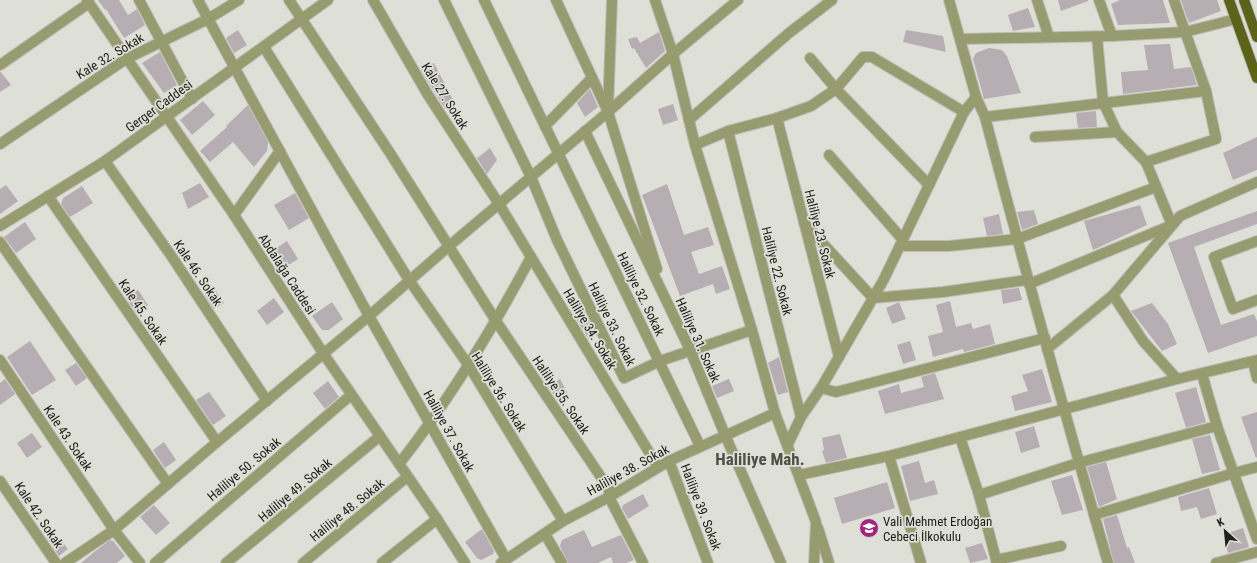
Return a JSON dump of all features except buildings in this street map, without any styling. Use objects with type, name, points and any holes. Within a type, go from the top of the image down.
[{"type":"main road","points":[[1229,0],[1257,78]]},
{"type":"main road","points":[[1244,0],[1257,36]]},
{"type":"street","points":[[139,0],[192,99]]},
{"type":"street","name":"Haliliye 37. Sokak","points":[[198,0],[369,316],[431,424],[504,561]]},
{"type":"street","name":"Kale 32. Sokak","points":[[0,144],[126,59],[208,19],[239,0]]},
{"type":"street","name":"Haliliye 35. Sokak","points":[[289,0],[449,246],[496,322],[609,489],[609,497],[643,563]]},
{"type":"street","name":"Gerger Caddesi","points":[[0,226],[105,161],[328,0]]},
{"type":"street","name":"Kale 27. Sokak","points":[[373,0],[428,95],[499,204]]},
{"type":"street","name":"Haliliye 33. Sokak","points":[[444,0],[531,177],[558,240],[624,378],[660,361],[752,330]]},
{"type":"street","name":"Haliliye 32. Sokak","points":[[484,0],[700,446]]},
{"type":"street","points":[[556,0],[608,112],[668,303]]},
{"type":"street","points":[[608,112],[612,0]]},
{"type":"street","points":[[655,0],[673,54],[695,145],[752,330],[775,413],[788,444],[829,563]]},
{"type":"street","points":[[689,120],[789,33],[832,0]]},
{"type":"street","points":[[1037,0],[1048,37]]},
{"type":"street","points":[[1099,0],[1112,36]]},
{"type":"street","points":[[1146,162],[1216,139],[1206,91],[1174,0]]},
{"type":"street","points":[[0,65],[88,1]]},
{"type":"street","name":"Abdalağa Caddesi","points":[[88,1],[126,59],[167,116],[234,215],[351,395],[437,518],[462,562]]},
{"type":"street","points":[[66,563],[114,530],[216,442],[369,316],[409,280],[608,112],[732,2]]},
{"type":"street","points":[[952,3],[976,97],[985,117],[1028,282],[1065,408],[1078,463],[1108,563]]},
{"type":"street","points":[[961,38],[1097,37],[1185,32],[1236,19]]},
{"type":"street","points":[[1097,37],[1103,102],[1117,132],[1146,162],[1172,225]]},
{"type":"street","name":"Haliliye 36. Sokak","points":[[264,47],[409,280],[469,366],[563,521]]},
{"type":"street","points":[[695,145],[728,131],[777,118],[811,106],[836,89],[863,57],[872,57],[964,112]]},
{"type":"street","points":[[810,58],[836,89],[929,185]]},
{"type":"street","points":[[545,126],[592,78]]},
{"type":"street","points":[[985,117],[1206,91]]},
{"type":"street","points":[[788,444],[802,417],[821,388],[873,298],[964,112],[976,97]]},
{"type":"street","name":"Haliliye 23. Sokak","points":[[777,118],[839,357]]},
{"type":"street","name":"Haliliye 31. Sokak","points":[[585,131],[690,350],[725,435],[781,563]]},
{"type":"street","name":"Haliliye 22. Sokak","points":[[728,131],[802,417]]},
{"type":"street","points":[[1036,137],[1117,132]]},
{"type":"street","points":[[234,215],[280,151]]},
{"type":"street","points":[[829,155],[901,243],[948,246],[1017,239],[1156,187]]},
{"type":"street","name":"Kale 46. Sokak","points":[[105,161],[172,257],[267,401]]},
{"type":"street","points":[[1047,349],[1113,295],[1180,216],[1257,182]]},
{"type":"street","name":"Kale 45. Sokak","points":[[48,196],[216,442]]},
{"type":"street","name":"Haliliye 34. Sokak","points":[[499,204],[658,467]]},
{"type":"street","points":[[804,223],[873,298]]},
{"type":"street","points":[[873,298],[943,292],[1028,282],[1172,225]]},
{"type":"street","points":[[1256,304],[1233,309],[1214,257],[1257,241]]},
{"type":"street","points":[[0,242],[168,484]]},
{"type":"street","points":[[399,464],[431,424],[469,366],[496,322],[530,257]]},
{"type":"street","points":[[1113,295],[1143,341],[1177,379]]},
{"type":"street","points":[[821,388],[836,392],[1045,338]]},
{"type":"street","name":"Kale 43. Sokak","points":[[0,360],[114,530],[140,563]]},
{"type":"street","points":[[799,475],[889,456],[1065,408],[1177,379],[1255,361],[1257,378]]},
{"type":"street","points":[[1202,374],[1217,426],[1257,540]]},
{"type":"street","points":[[609,387],[624,378]]},
{"type":"street","name":"Haliliye 50. Sokak","points":[[154,563],[351,395]]},
{"type":"street","name":"Haliliye 38. Sokak","points":[[504,561],[563,521],[609,497],[658,467],[700,446],[775,413]]},
{"type":"street","points":[[979,495],[1078,463],[1217,426]]},
{"type":"street","name":"Haliliye 49. Sokak","points":[[226,563],[380,436]]},
{"type":"street","points":[[960,437],[979,495],[997,561],[1061,546]]},
{"type":"street","points":[[889,456],[920,563]]},
{"type":"street","name":"Haliliye 39. Sokak","points":[[669,461],[708,563]]},
{"type":"street","points":[[1094,515],[1257,467]]},
{"type":"street","name":"Haliliye 48. Sokak","points":[[303,563],[408,477]]},
{"type":"street","name":"Kale 42. Sokak","points":[[0,481],[56,563]]},
{"type":"street","points":[[382,563],[437,518]]},
{"type":"street","points":[[814,563],[816,522]]},
{"type":"street","points":[[545,534],[562,563]]},
{"type":"street","points":[[1216,563],[1257,552]]},
{"type":"place","name":"Vali Mehmet Erdoğan Cebeci İlkokulu","points":[[869,528]]},
{"type":"district","name":"Haliliye Mah.","points":[[760,459]]}]
